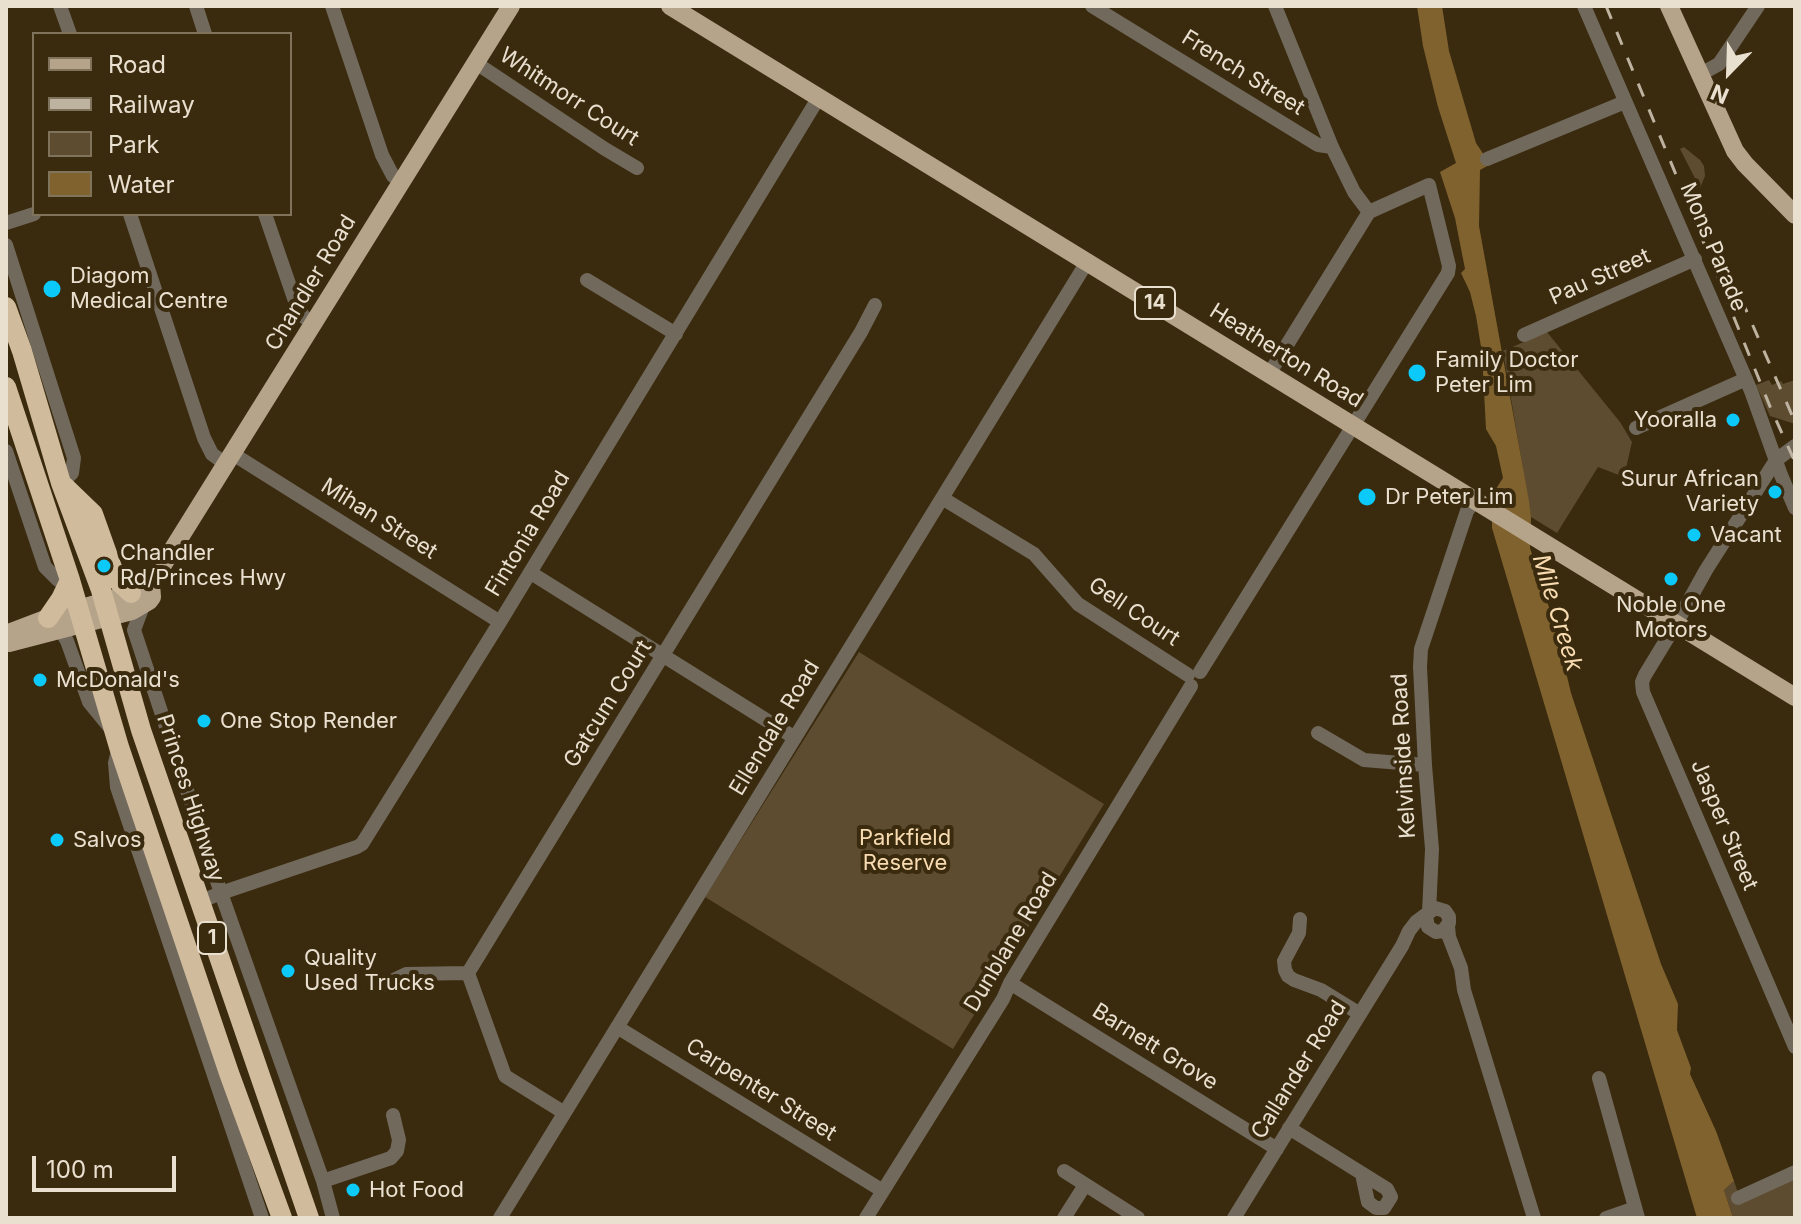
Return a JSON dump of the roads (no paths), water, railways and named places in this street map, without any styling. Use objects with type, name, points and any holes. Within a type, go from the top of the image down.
[{"type":"highway","name":"Princes Highway","points":[[6,307],[61,483],[107,610],[141,730],[309,1218]]},
{"type":"highway","name":"1","points":[[6,387],[70,580],[117,740],[229,1073],[282,1218]]},
{"type":"highway","points":[[61,483],[93,514],[118,581],[137,599]]},
{"type":"highway","points":[[54,623],[70,580]]},
{"type":"main road","name":"Chandler Road","points":[[54,623],[137,599],[151,584],[511,6]]},
{"type":"main road","name":"Heatherton Road","points":[[670,6],[1795,697]]},
{"type":"main road","points":[[1669,6],[1735,151],[1795,215]]},
{"type":"main road","points":[[6,634],[54,623]]},
{"type":"main road","points":[[6,643],[54,623]]},
{"type":"street","points":[[60,6],[69,32]]},
{"type":"street","points":[[196,6],[204,32]]},
{"type":"street","points":[[332,6],[382,155],[393,176],[401,181]]},
{"type":"street","name":"French Street","points":[[1092,6],[1318,145],[1332,147]]},
{"type":"street","points":[[1269,374],[1367,214],[1359,210],[1355,202],[1354,192],[1332,147],[1275,6]]},
{"type":"street","name":"Mons Parade","points":[[1584,6],[1746,379],[1795,508]]},
{"type":"street","points":[[1699,75],[1719,64],[1758,6]]},
{"type":"street","name":"Whitmorr Court","points":[[476,63],[637,168]]},
{"type":"street","name":"Fintonia Road","points":[[199,902],[362,844],[531,573],[819,97]]},
{"type":"street","points":[[1487,159],[1625,102]]},
{"type":"street","name":"Dunblane Road","points":[[866,1218],[995,1012],[1193,678],[1354,426],[1448,271],[1435,182],[1367,214]]},
{"type":"street","points":[[6,223],[32,215]]},
{"type":"street","name":"Mihan Street","points":[[131,216],[212,454],[230,460],[500,622]]},
{"type":"street","points":[[266,216],[297,307],[304,317],[315,324]]},
{"type":"street","points":[[6,245],[74,458],[72,473],[61,483]]},
{"type":"street","name":"Pau Street","points":[[1524,335],[1695,259]]},
{"type":"street","name":"Ellendale Road","points":[[500,1218],[1087,262]]},
{"type":"street","points":[[587,280],[676,334]]},
{"type":"street","name":"Gatcum Court","points":[[468,973],[875,305]]},
{"type":"street","points":[[1636,428],[1746,379]]},
{"type":"street","points":[[1776,460],[1795,446]]},
{"type":"street","points":[[6,451],[45,567],[58,580],[70,580]]},
{"type":"street","name":"Jasper Street","points":[[1776,460],[1706,570],[1642,682],[1643,692],[1795,1047]]},
{"type":"street","name":"Gell Court","points":[[942,498],[1034,554],[1078,604],[1193,678]]},
{"type":"street","name":"Kelvinside Road","points":[[1483,504],[1467,511],[1421,649],[1431,877],[1437,898],[1432,920],[1464,990],[1534,1218]]},
{"type":"street","points":[[531,573],[795,738]]},
{"type":"street","name":"Princes Highway","points":[[137,599],[135,632],[333,1218]]},
{"type":"street","points":[[54,623],[67,641],[89,702],[117,740],[117,787],[262,1218]]},
{"type":"street","points":[[1318,733],[1364,760],[1425,765]]},
{"type":"street","name":"Kelvinside Road","points":[[1432,920],[1449,917],[1449,937],[1461,968],[1464,990]]},
{"type":"street","points":[[1300,919],[1299,933],[1284,961],[1288,976],[1321,990],[1360,1014]]},
{"type":"street","name":"Callander Road","points":[[1234,1218],[1402,946],[1432,920]]},
{"type":"street","points":[[383,985],[406,974],[468,973],[505,1076],[563,1112]]},
{"type":"street","name":"Barnett Grove","points":[[1010,983],[1277,1149]]},
{"type":"street","name":"Carpenter Street","points":[[617,1027],[883,1191]]},
{"type":"street","points":[[1599,1078],[1636,1213],[1606,1218]]},
{"type":"street","points":[[323,1181],[391,1158],[397,1151],[399,1140],[393,1115]]},
{"type":"street","points":[[1289,1128],[1362,1174]]},
{"type":"street","points":[[1064,1171],[1138,1218]]},
{"type":"street","points":[[1738,1198],[1795,1172]]},
{"type":"street","points":[[1064,1218],[1085,1185]]},
{"type":"water","points":[[1417,6],[1442,6],[1449,51],[1476,143],[1489,165],[1480,170],[1479,226],[1529,501],[1530,548],[1555,626],[1571,693],[1661,964],[1678,1004],[1677,1030],[1691,1068],[1690,1074],[1734,1181],[1724,1190],[1733,1218],[1697,1218],[1492,528],[1492,495],[1503,478],[1496,446],[1486,429],[1482,353],[1476,316],[1461,273],[1465,269],[1455,218],[1440,172],[1456,163],[1438,107]]},
{"type":"railway","points":[[1606,6],[1795,462]]},
{"type":"railway","points":[[1719,248],[1795,422]]},
{"type":"place","name":"Diagom Medical Centre","points":[[52,289]]},
{"type":"place","name":"Family Doctor Peter Lim","points":[[1417,373]]},
{"type":"place","name":"Yooralla","points":[[1733,420]]},
{"type":"place","name":"Surur African Variety","points":[[1775,492]]},
{"type":"place","name":"Dr Peter Lim","points":[[1367,497]]},
{"type":"place","name":"Vacant","points":[[1694,535]]},
{"type":"place","name":"Chandler Rd/Princes Hwy","points":[[104,566]]},
{"type":"place","name":"Noble One Motors","points":[[1671,579]]},
{"type":"place","name":"McDonald's","points":[[40,680]]},
{"type":"place","name":"One Stop Render","points":[[204,721]]},
{"type":"place","name":"Salvos","points":[[57,840]]},
{"type":"place","name":"Quality Used Trucks","points":[[288,971]]},
{"type":"place","name":"Hot Food","points":[[353,1190]]},
{"type":"water label","name":"Mile Creek","points":[[1557,613]]},
{"type":"park label","name":"Parkfield Reserve","points":[[905,850]]}]
